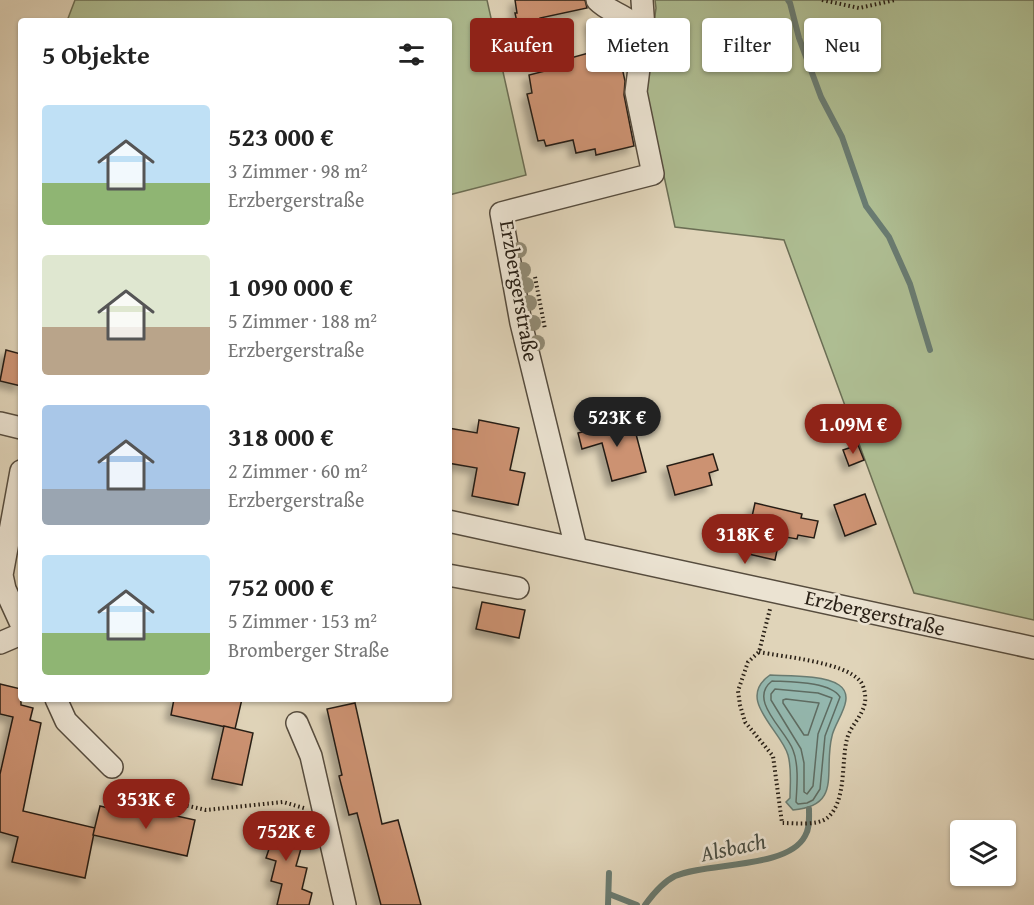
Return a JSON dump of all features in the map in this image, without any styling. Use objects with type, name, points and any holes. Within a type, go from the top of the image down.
[{"type":"street","points":[[597,0],[628,18]]},
{"type":"street","name":"Erzbergerstraße","points":[[642,0],[643,18]]},
{"type":"street","name":"Erzbergerstraße","points":[[576,548],[521,323],[501,213],[653,174],[636,92],[639,72]]},
{"type":"street","points":[[0,423],[18,427]]},
{"type":"street","points":[[18,487],[2,575],[5,589],[18,617]]},
{"type":"street","name":"Erzbergerstraße","points":[[452,522],[1034,648]]},
{"type":"street","points":[[452,576],[518,588]]},
{"type":"street","points":[[0,643],[18,635]]},
{"type":"street","points":[[57,702],[66,721],[112,767]]},
{"type":"street","points":[[297,723],[311,756],[345,905]]},
{"type":"path","points":[[822,0],[859,8],[895,0]]},
{"type":"path","points":[[759,652],[837,668],[853,674],[862,683],[866,700],[861,714],[847,737],[838,802],[828,817],[802,823],[782,823],[773,756],[745,722],[740,705],[738,692],[748,662],[759,652],[773,591]]},
{"type":"path","points":[[112,767],[131,793],[206,810],[283,802],[324,815]]},
{"type":"green space","points":[[75,0],[487,0],[491,18],[470,18],[470,72],[503,72],[526,175],[452,194],[452,18],[68,18]]},
{"type":"green space","points":[[655,0],[1034,0],[1034,620],[914,593],[784,240],[675,227],[642,74],[643,72],[690,72],[690,18],[655,18]]},
{"type":"water","points":[[770,675],[824,679],[839,685],[846,696],[832,736],[828,785],[825,794],[819,802],[809,807],[793,810],[786,802],[790,798],[788,755],[758,704],[757,694],[760,684]]},
{"type":"building","points":[[515,0],[585,0],[587,8],[540,18],[516,18],[515,13],[517,13]]},
{"type":"building","points":[[586,54],[586,72],[623,72],[624,95],[634,146],[596,155],[595,149],[576,153],[573,140],[546,146],[544,140],[538,141],[527,94],[532,93],[529,75],[541,72],[574,72],[574,57]]},
{"type":"building","points":[[6,350],[18,353],[18,385],[0,381]]},
{"type":"building","points":[[632,419],[646,472],[612,481],[602,443],[582,449],[578,433]]},
{"type":"building","points":[[479,420],[519,428],[510,470],[525,473],[518,505],[472,496],[477,468],[452,464],[452,429],[477,433]]},
{"type":"building","points":[[858,445],[864,460],[849,466],[843,450]]},
{"type":"building","points":[[713,454],[718,470],[709,473],[712,485],[675,495],[667,466]]},
{"type":"building","points":[[865,494],[876,524],[845,536],[834,505]]},
{"type":"building","points":[[755,503],[802,514],[801,518],[818,521],[814,538],[798,535],[797,539],[780,536],[775,560],[744,553]]},
{"type":"building","points":[[482,602],[525,610],[519,638],[476,629]]},
{"type":"building","points":[[0,684],[18,688],[18,702],[33,708],[30,720],[41,723],[23,811],[95,828],[85,878],[12,862],[18,837],[0,832],[0,774],[13,717],[0,714]]},
{"type":"building","points":[[173,702],[241,702],[235,729],[171,715]]},
{"type":"building","points":[[355,703],[382,824],[398,820],[421,905],[381,905],[357,813],[349,815],[339,776],[342,775],[327,709]]},
{"type":"building","points":[[224,726],[253,733],[242,785],[212,779]]},
{"type":"building","points":[[100,806],[143,816],[145,809],[195,820],[187,856],[93,835]]},
{"type":"building","points":[[267,814],[297,823],[291,842],[302,845],[296,866],[307,868],[302,889],[312,893],[309,905],[277,905],[282,884],[271,881],[276,861],[266,858],[273,837],[261,833]]},
{"type":"waterway","points":[[788,0],[799,38],[821,97],[842,137],[866,206],[889,237],[910,284],[930,350]]},
{"type":"waterway","name":"Alsbach","points":[[645,905],[658,889],[675,876],[706,868],[765,859],[796,847],[807,833],[809,809]]},
{"type":"waterway","name":"Alsbach","points":[[608,905],[609,873]]},
{"type":"waterway","name":"Alsbach","points":[[609,894],[637,905]]}]
